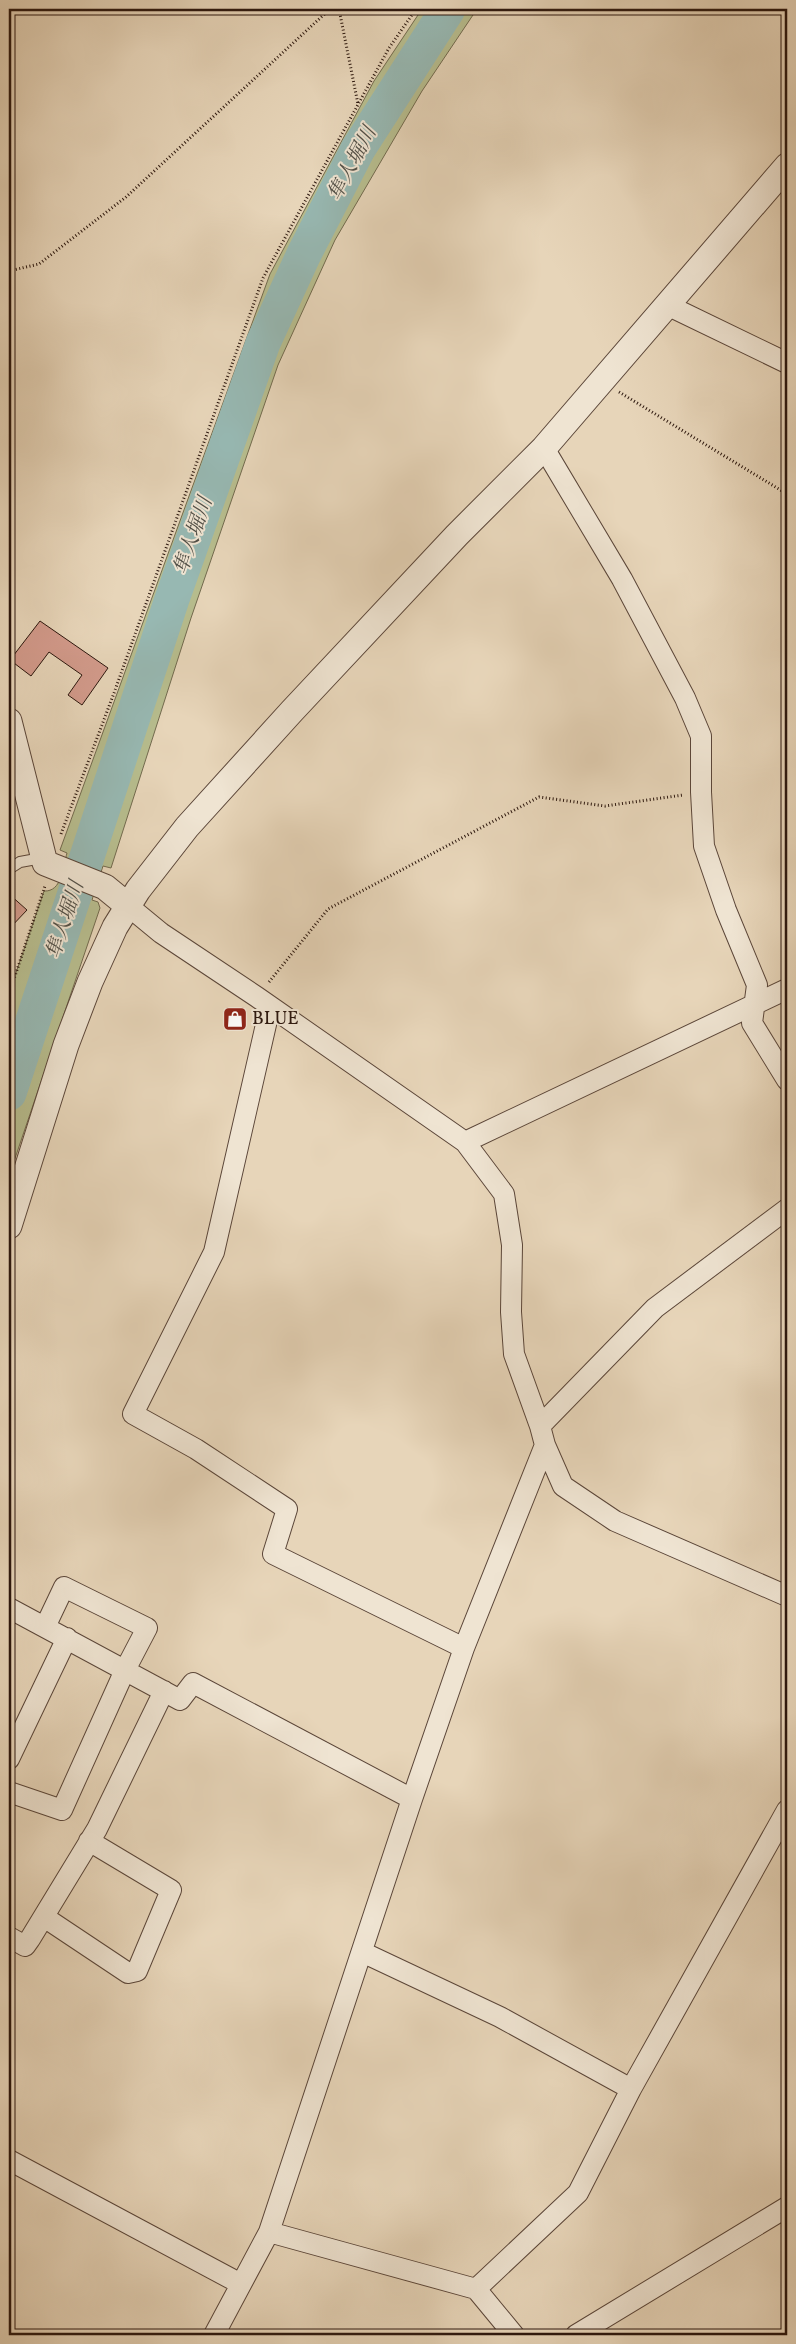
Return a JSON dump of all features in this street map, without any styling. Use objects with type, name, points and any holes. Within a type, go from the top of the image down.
[{"type":"street","points":[[9,1226],[66,1045],[90,982],[127,905],[187,827],[457,534],[544,448],[787,166]]},
{"type":"street","points":[[667,305],[787,363]]},
{"type":"street","points":[[544,448],[622,579],[685,698],[701,736],[701,792],[704,846],[726,910],[757,985],[752,1023],[787,1080]]},
{"type":"street","points":[[9,721],[50,865],[105,887],[161,933],[465,1142],[504,1194],[512,1245],[511,1312],[514,1354],[563,1486],[615,1521],[787,1596]]},
{"type":"street","points":[[465,1142],[787,989]]},
{"type":"street","points":[[264,1002],[214,1252],[134,1414],[196,1449],[287,1509],[273,1554],[464,1648]]},
{"type":"street","points":[[214,2335],[269,2232],[412,1799],[464,1648],[543,1435],[655,1308],[787,1209]]},
{"type":"street","points":[[9,1792],[62,1810],[125,1670],[147,1628],[64,1587],[45,1627]]},
{"type":"street","points":[[9,1608],[180,1700],[193,1683],[412,1799]]},
{"type":"street","points":[[9,1759],[67,1638]]},
{"type":"street","points":[[9,1937],[25,1946],[44,1917],[90,1841],[164,1691]]},
{"type":"street","points":[[476,2289],[578,2193],[632,2089],[787,1810]]},
{"type":"street","points":[[44,1917],[128,1973],[136,1971],[171,1890],[90,1841]]},
{"type":"street","points":[[362,1952],[500,2017],[632,2089]]},
{"type":"street","points":[[9,2160],[241,2284]]},
{"type":"street","points":[[576,2335],[787,2207]]},
{"type":"street","points":[[269,2232],[476,2289],[514,2335]]},
{"type":"lane","points":[[9,868],[20,862],[50,865]]},
{"type":"path","points":[[9,271],[39,264],[126,196],[330,9]]},
{"type":"path","points":[[339,9],[358,104]]},
{"type":"path","points":[[9,994],[44,891],[50,865],[263,278],[389,48],[416,9]]},
{"type":"path","points":[[601,381],[787,494]]},
{"type":"path","points":[[264,1002],[328,908],[539,797],[605,806],[701,792]]},
{"type":"green space","points":[[422,9],[435,9],[349,144],[272,292],[174,563],[66,891],[9,1050],[9,993],[44,891],[55,887],[61,878],[67,853],[60,850],[270,274],[374,81]]},
{"type":"green space","points":[[463,9],[477,9],[422,91],[335,240],[278,365],[191,618],[111,868],[103,866],[92,900],[98,902],[100,908],[9,1176],[9,1125],[234,454],[300,288],[404,100]]},
{"type":"building","points":[[40,621],[108,668],[82,705],[68,695],[82,675],[49,652],[31,676],[10,660]]},
{"type":"building","points":[[9,894],[27,910],[9,929]]},
{"type":"waterway","name":"隼人堀川","points":[[9,1093],[172,599],[263,343],[304,254],[358,149],[448,9]]},
{"type":"place","name":"BLUE","points":[[235,1019]]}]
